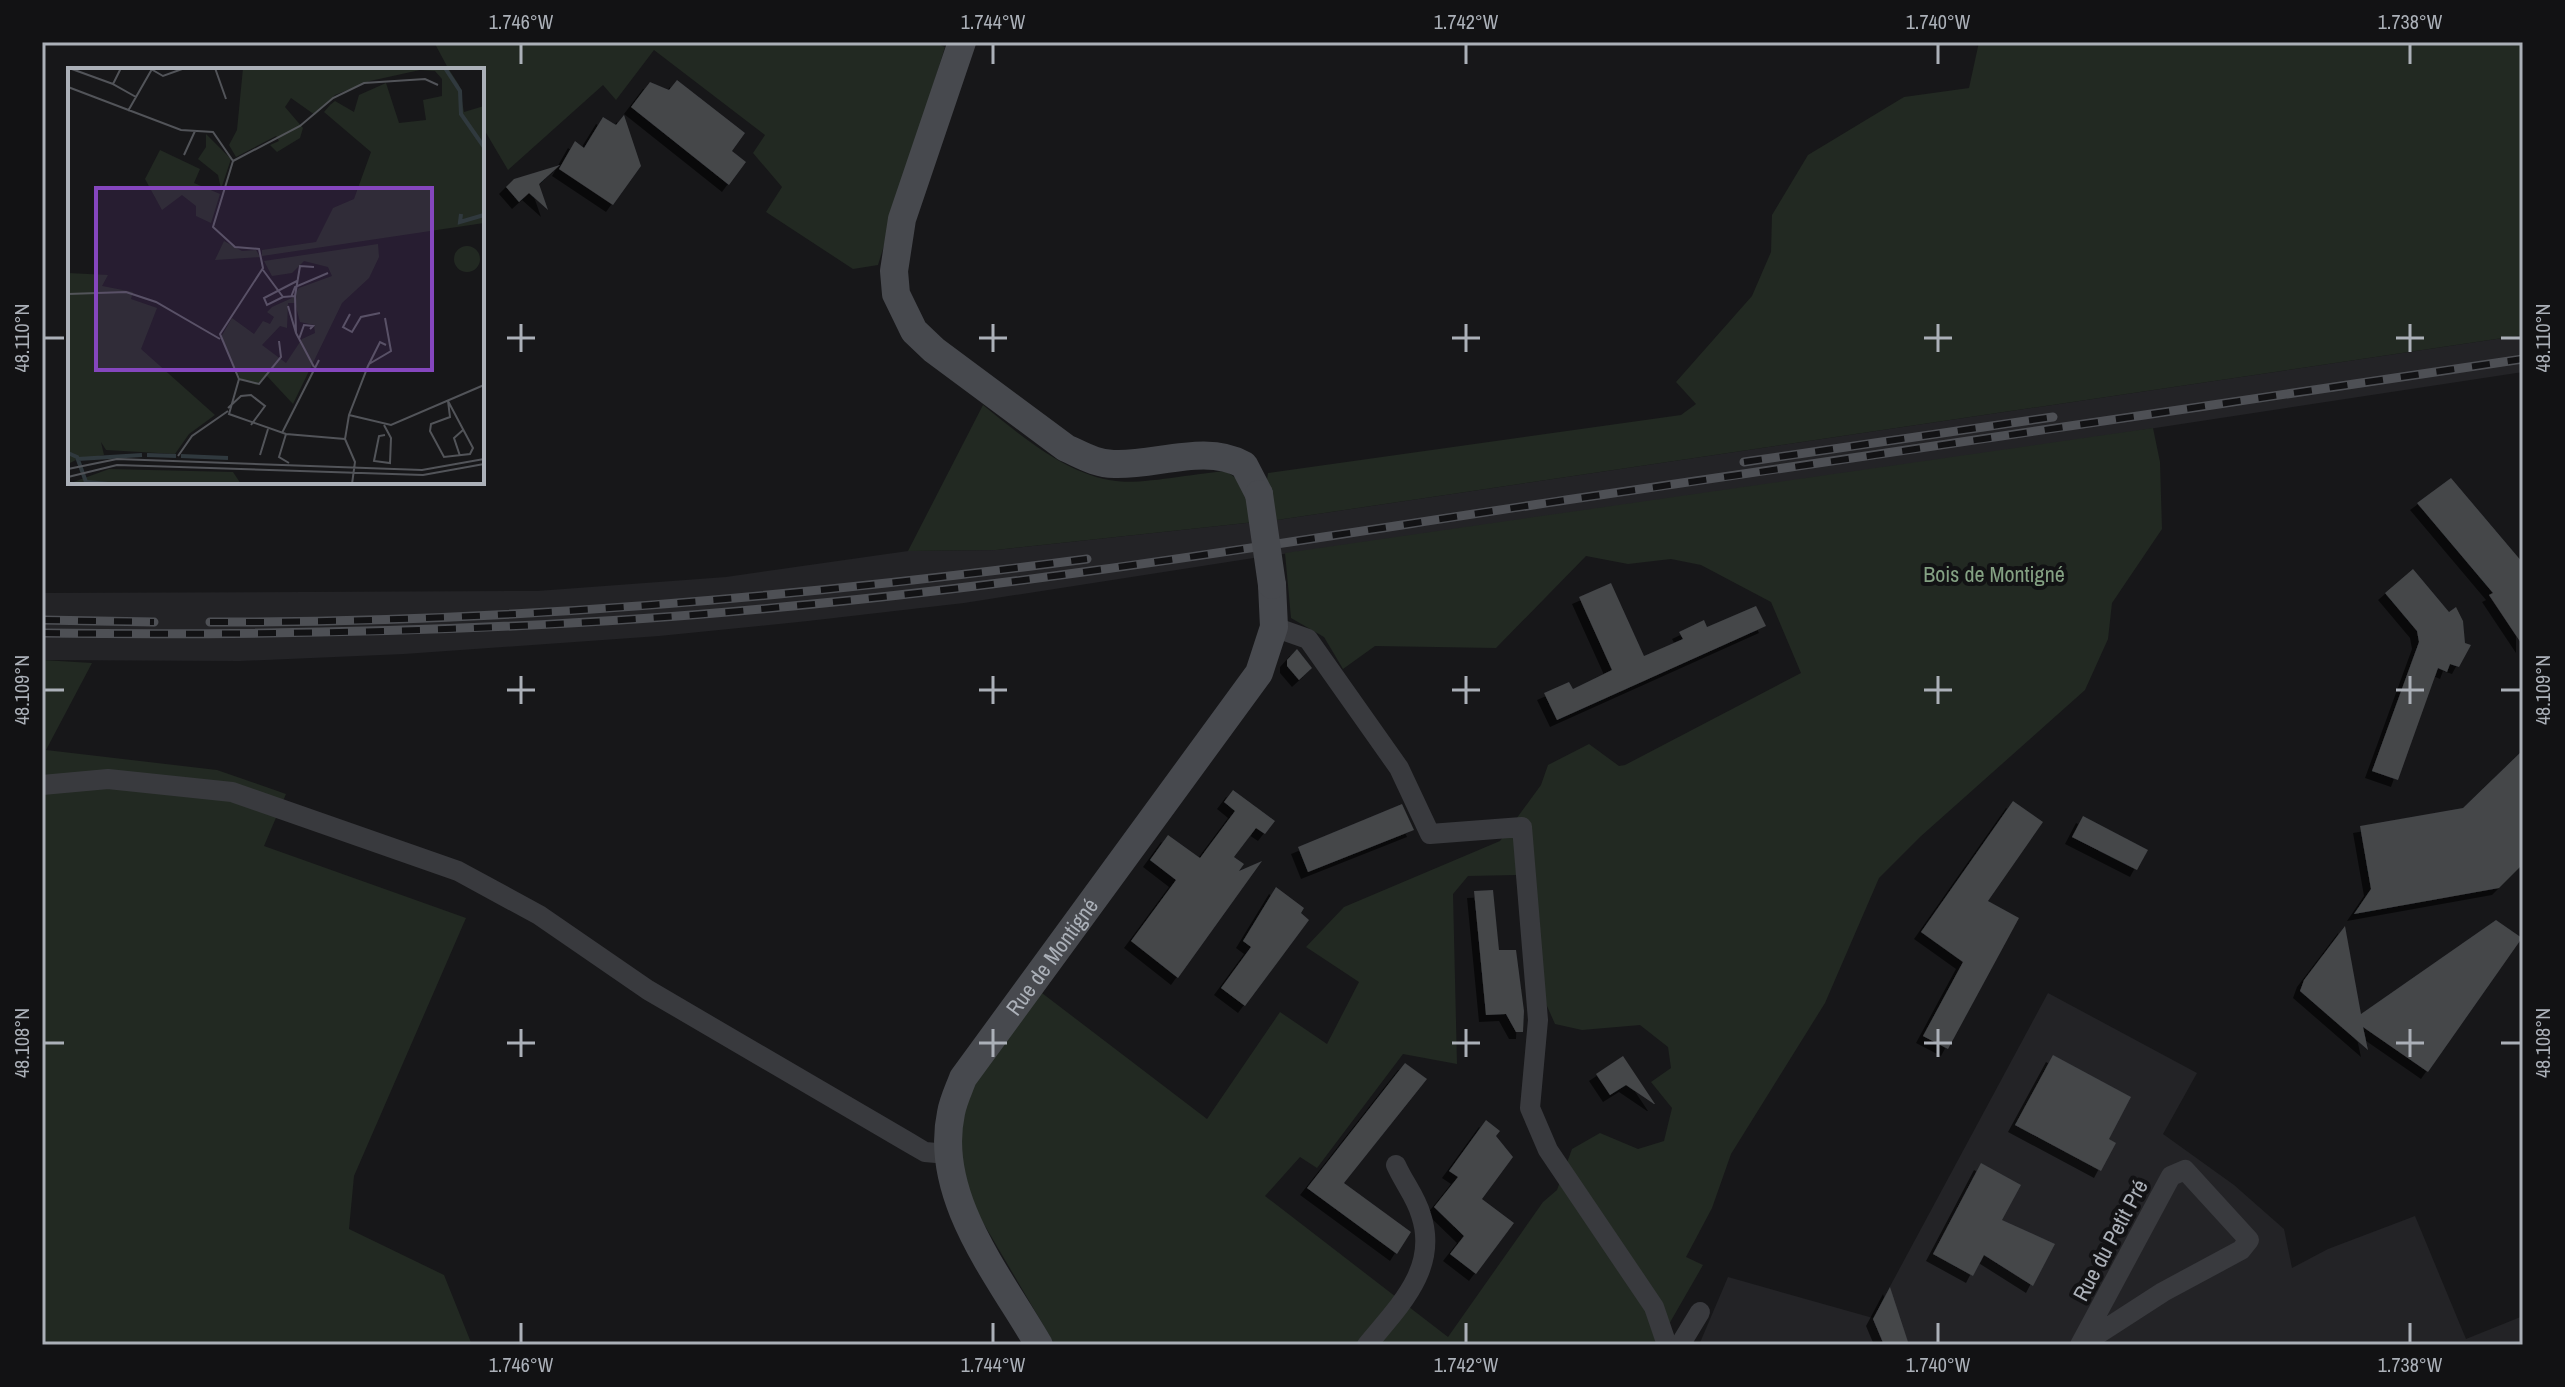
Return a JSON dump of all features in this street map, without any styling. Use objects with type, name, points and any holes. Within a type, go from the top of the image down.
[{"type":"street","name":"Rue de Montigné","points":[[962,42],[897,245],[896,294],[914,331],[1066,448],[1093,461],[1111,465],[1222,456],[1244,465],[1259,494],[1272,585],[1274,627],[1259,673],[963,1078],[951,1114],[948,1154],[961,1210],[1039,1345]]},
{"type":"street","points":[[1274,627],[1308,639],[1399,768],[1430,834],[1522,827],[1538,1020],[1530,1108],[1548,1150],[1654,1307],[1667,1345]]},
{"type":"street","points":[[42,785],[108,779],[232,792],[458,871],[539,915],[648,990],[925,1152],[948,1154]]},
{"type":"street","points":[[1367,1345],[1413,1289],[1427,1253],[1422,1217],[1396,1165]]},
{"type":"street","name":"Rue du Petit Pré","points":[[2185,1170],[2249,1240],[2241,1250],[2163,1292],[2080,1345],[2171,1176],[2185,1170]]},
{"type":"street","points":[[1680,1345],[1700,1312]]},
{"type":"shaded area","points":[[2523,335],[2523,372],[1826,478],[1276,555],[1270,521]]},
{"type":"shaded area","points":[[1255,522],[1260,557],[964,603],[808,621],[659,636],[404,654],[240,661],[42,660],[42,593],[537,591],[726,577],[908,551],[996,550]]},
{"type":"shaded area","points":[[2048,993],[2197,1073],[2163,1134],[2234,1185],[2284,1229],[2292,1268],[2328,1249],[2415,1216],[2466,1339],[2523,1316],[2523,1345],[1699,1345],[1728,1277],[1873,1318]]},
{"type":"green space","points":[[434,42],[933,42],[945,47],[878,265],[853,269],[766,212],[782,187],[753,153],[765,135],[654,50],[616,100],[603,85],[508,170],[484,129],[484,68],[448,68]]},
{"type":"green space","points":[[1979,42],[2523,42],[2523,335],[1270,521],[1265,493],[1268,473],[1681,415],[1696,404],[1676,382],[1752,296],[1771,252],[1772,215],[1808,155],[1904,97],[1969,88]]},
{"type":"green space","points":[[983,405],[1045,452],[1098,477],[1126,482],[1226,471],[1244,484],[1255,522],[996,550],[908,551]]},
{"type":"green space","name":"Bois de Montigné","points":[[2153,428],[2160,462],[2162,529],[2112,603],[2108,639],[2085,690],[1920,837],[1879,878],[1825,1003],[1731,1154],[1712,1208],[1686,1257],[1703,1265],[1657,1345],[1055,1345],[968,1197],[955,1136],[974,1081],[1038,990],[1207,1119],[1280,1012],[1327,1044],[1359,982],[1306,947],[1344,907],[1500,841],[1541,785],[1548,765],[1589,744],[1619,766],[1625,765],[1801,673],[1771,602],[1701,565],[1671,559],[1628,564],[1586,556],[1496,648],[1375,646],[1343,669],[1324,637],[1291,618],[1285,553]],"holes":[[[1516,875],[1543,997],[1555,1024],[1582,1030],[1640,1025],[1668,1047],[1671,1068],[1651,1082],[1672,1108],[1664,1141],[1638,1149],[1600,1133],[1572,1149],[1557,1190],[1543,1202],[1448,1337],[1265,1196],[1300,1157],[1317,1168],[1403,1054],[1457,1064],[1453,894],[1468,876]]]},
{"type":"green space","points":[[42,660],[92,663],[46,750],[217,770],[286,794],[264,846],[466,918],[354,1176],[349,1229],[444,1275],[472,1345],[42,1345]]},
{"type":"building","points":[[677,80],[745,133],[732,151],[746,162],[729,185],[631,107],[650,82],[669,90]]},
{"type":"building","points":[[624,115],[641,166],[613,205],[559,169],[575,141],[584,148],[603,117],[616,125]]},
{"type":"building","points":[[560,165],[539,184],[548,210],[529,193],[519,202],[506,187],[514,179]]},
{"type":"building","points":[[2451,478],[2523,563],[2523,646],[2489,595],[2493,593],[2417,503]]},
{"type":"building","points":[[2413,569],[2449,612],[2456,607],[2463,621],[2465,643],[2471,645],[2459,667],[2450,664],[2447,672],[2438,668],[2398,780],[2372,771],[2419,642],[2417,631],[2385,593]]},
{"type":"building","points":[[1611,583],[1644,656],[1683,639],[1679,632],[1704,620],[1707,627],[1756,606],[1766,626],[1557,720],[1544,693],[1569,682],[1573,689],[1612,670],[1579,597]]},
{"type":"building","points":[[1297,649],[1312,668],[1299,680],[1287,666],[1287,660]]},
{"type":"building","points":[[2523,750],[2523,864],[2499,888],[2354,914],[2371,889],[2360,826],[2463,808]]},
{"type":"building","points":[[1233,790],[1275,821],[1265,834],[1256,828],[1234,857],[1244,864],[1239,871],[1262,861],[1178,978],[1131,941],[1176,880],[1150,860],[1168,835],[1200,858],[1235,811],[1224,802]]},
{"type":"building","points":[[2013,801],[2043,822],[1988,901],[2019,918],[1948,1049],[1923,1036],[1963,962],[1921,932]]},
{"type":"building","points":[[1402,804],[1414,830],[1308,872],[1298,847]]},
{"type":"building","points":[[2083,816],[2148,850],[2137,870],[2072,837]]},
{"type":"building","points":[[1276,887],[1304,908],[1301,913],[1309,920],[1245,1006],[1221,988],[1251,947],[1243,941]]},
{"type":"building","points":[[1493,890],[1499,950],[1516,950],[1524,1011],[1523,1032],[1516,1032],[1506,1014],[1486,1015],[1474,891]]},
{"type":"building","points":[[2496,920],[2522,938],[2428,1072],[2363,1027],[2368,1050],[2300,991],[2304,980],[2345,926],[2361,1014]]},
{"type":"building","points":[[2053,1055],[2131,1097],[2109,1139],[2116,1143],[2101,1171],[2015,1125]]},
{"type":"building","points":[[1623,1056],[1655,1104],[1626,1085],[1610,1095],[1596,1074]]},
{"type":"building","points":[[1405,1063],[1427,1079],[1344,1183],[1411,1232],[1397,1254],[1307,1188]]},
{"type":"building","points":[[1486,1120],[1500,1131],[1496,1136],[1513,1157],[1482,1199],[1514,1223],[1476,1274],[1450,1254],[1464,1236],[1434,1207],[1458,1177],[1449,1171]]},
{"type":"building","points":[[1981,1163],[2021,1185],[2002,1220],[2055,1244],[2033,1286],[1984,1255],[1973,1276],[1933,1254]]},
{"type":"building","points":[[1890,1287],[1909,1345],[1884,1345],[1873,1319]]},
{"type":"railway","points":[[42,633],[227,634],[505,627],[690,615],[880,597],[1175,559],[2523,359]]},
{"type":"railway","points":[[1744,462],[2053,417]]},
{"type":"railway","points":[[210,622],[540,613],[759,596],[1087,559]]},
{"type":"railway","points":[[42,620],[154,622]]}]
